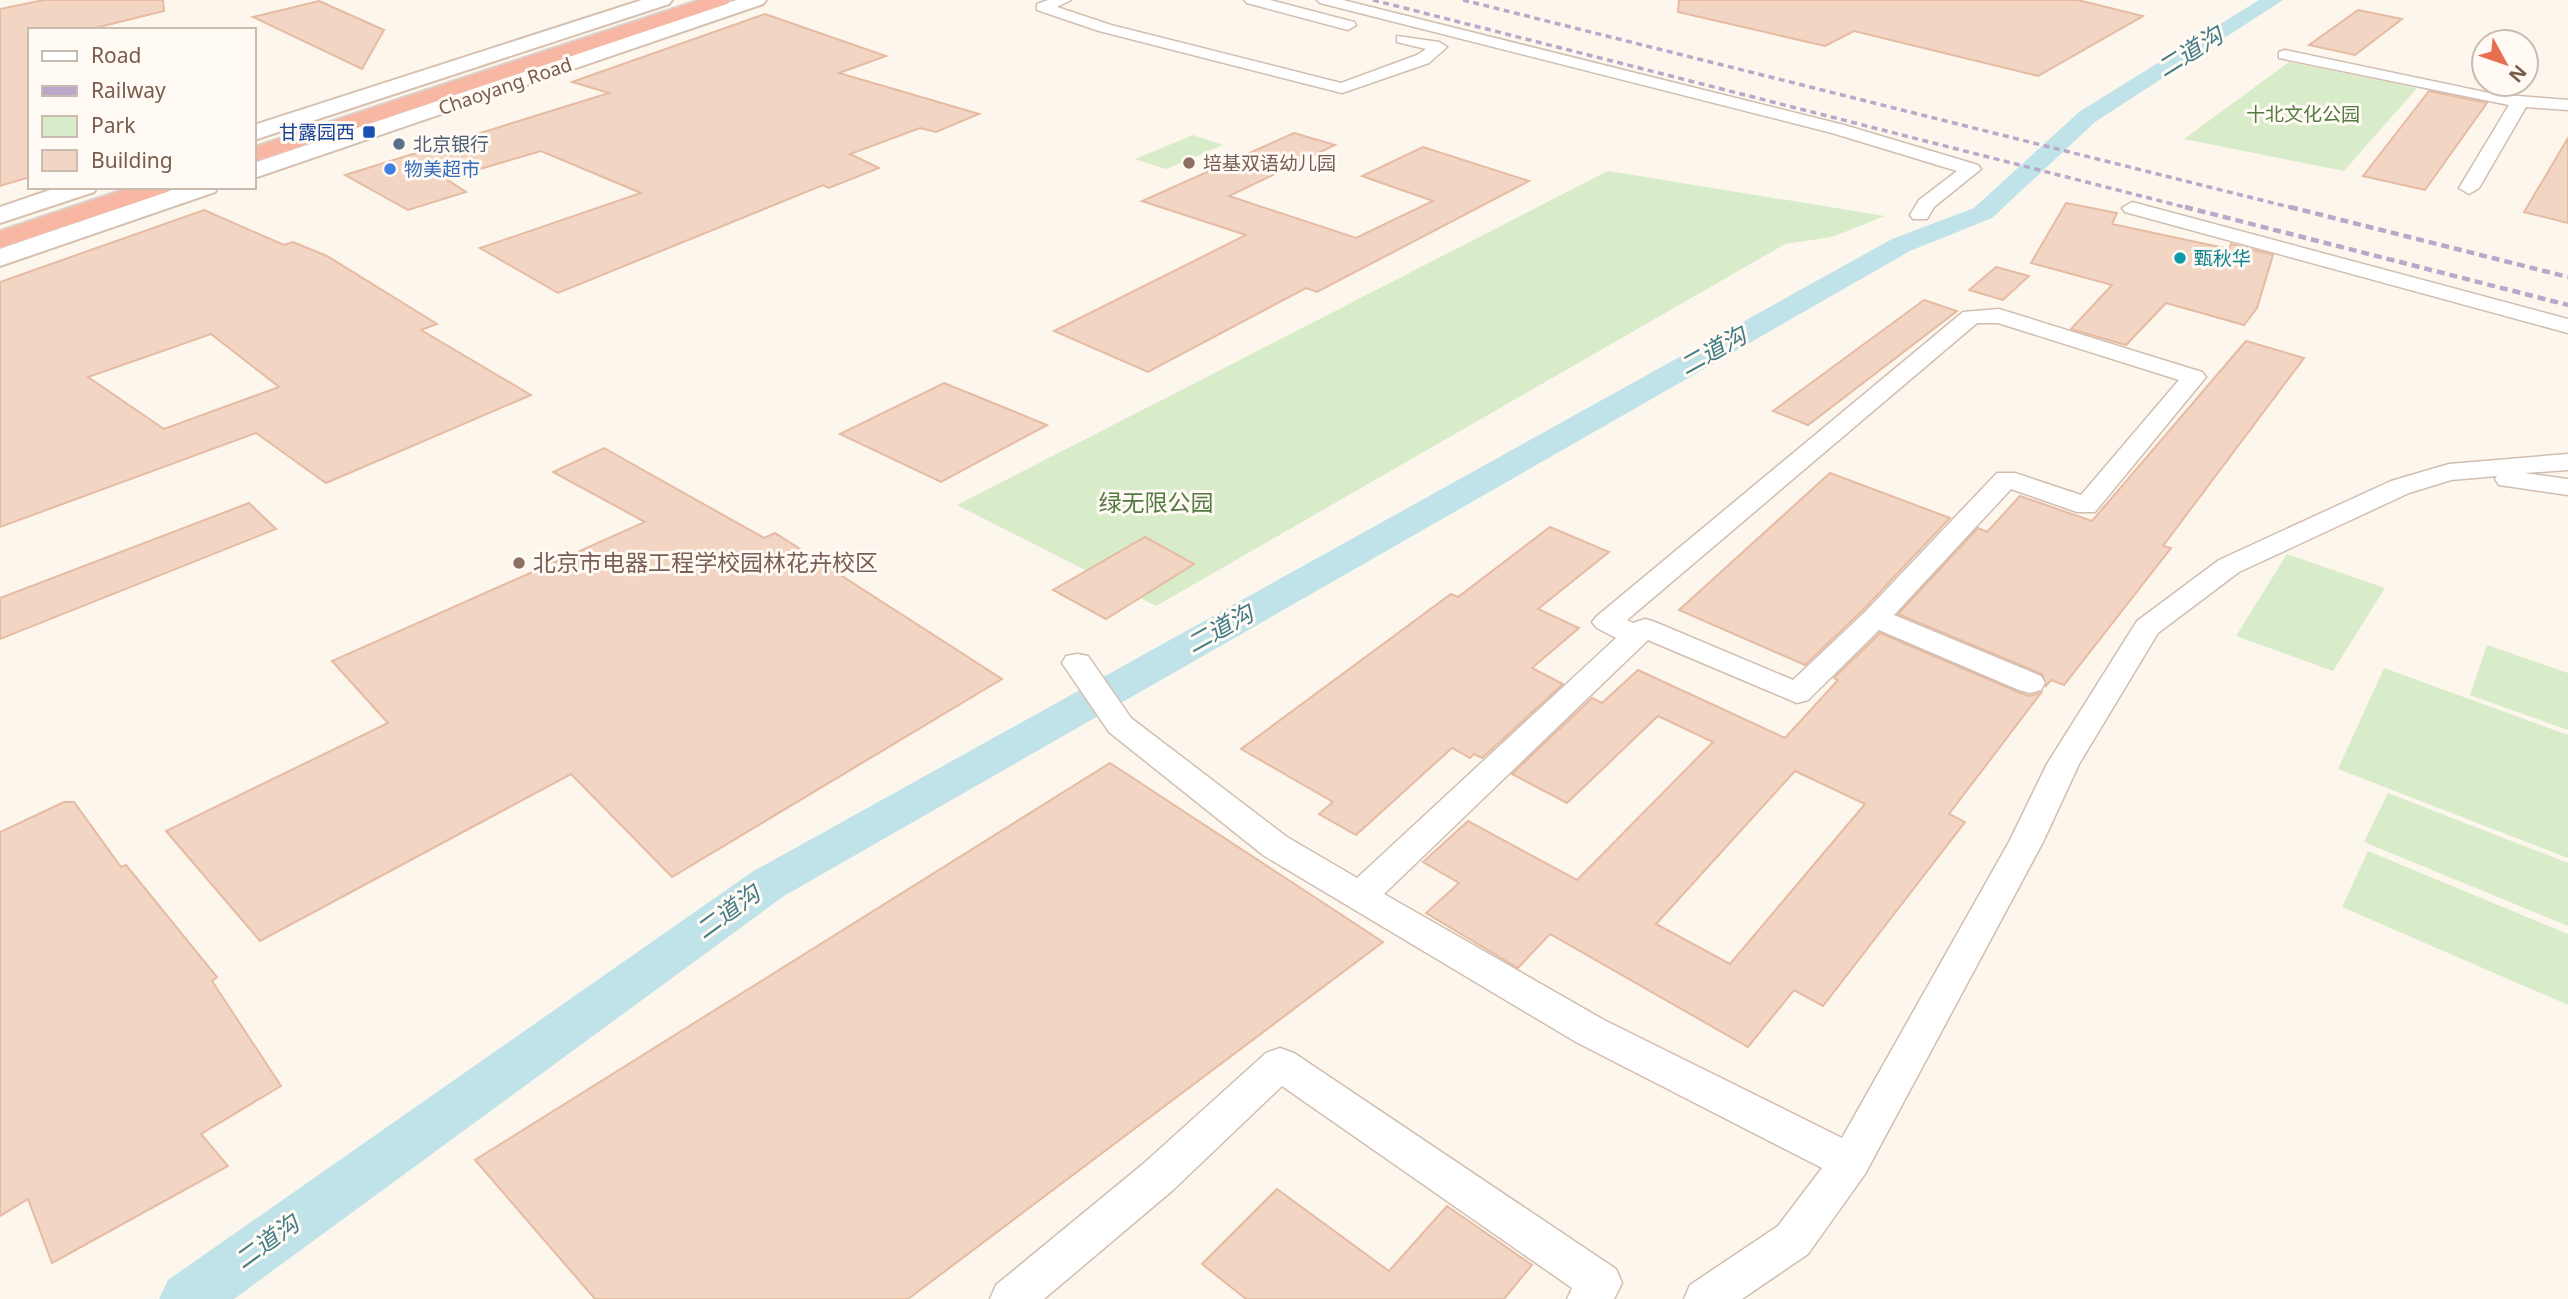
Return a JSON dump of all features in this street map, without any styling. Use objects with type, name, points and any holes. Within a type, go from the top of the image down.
[{"type":"highway","name":"Chaoyang Road","points":[[256,154],[693,0]]},
{"type":"highway","name":"Chaoyang Road","points":[[256,143],[720,0]]},
{"type":"highway","points":[[0,228],[117,189]]},
{"type":"highway","points":[[0,240],[152,189]]},
{"type":"street","name":"Chaoyang Road","points":[[256,170],[542,55],[662,0]]},
{"type":"street","name":"Chaoyang Road","points":[[256,132],[756,0]]},
{"type":"street","points":[[1063,0],[1042,7],[1105,28],[1342,88],[1413,63],[1439,47],[1386,34]]},
{"type":"street","points":[[1252,0],[1359,27]]},
{"type":"street","points":[[1325,0],[1838,130],[1971,169],[1926,204],[1920,215]]},
{"type":"street","points":[[2285,55],[2494,99],[2568,105]]},
{"type":"street","points":[[2469,188],[2521,100]]},
{"type":"street","points":[[0,215],[79,189]]},
{"type":"street","points":[[0,258],[200,189]]},
{"type":"street","points":[[2132,208],[2568,326]]},
{"type":"street","points":[[1360,895],[1645,628],[1797,693],[1875,618],[2006,479],[2086,506],[2194,376],[1999,316],[1971,317],[1607,622],[1635,636]]},
{"type":"street","points":[[1706,1299],[1793,1240],[1850,1162],[2026,842],[2063,764],[2147,627],[2230,566],[2400,487],[2449,472],[2568,462]]},
{"type":"street","points":[[2449,472],[2568,487]]},
{"type":"street","points":[[1875,618],[2030,683]]},
{"type":"street","points":[[1077,664],[1119,725],[1275,846],[1590,1031],[1850,1162]]},
{"type":"street","points":[[1012,1299],[1158,1177],[1280,1064],[1600,1283],[1589,1299]]},
{"type":"green space","name":"十北文化公园","points":[[2289,62],[2417,88],[2344,171],[2184,139]]},
{"type":"green space","points":[[1193,135],[1223,145],[1166,169],[1135,159]]},
{"type":"green space","name":"绿无限公园","points":[[1608,171],[1885,216],[1832,237],[1785,244],[1156,606],[957,505]]},
{"type":"green space","points":[[2287,554],[2385,588],[2333,671],[2236,636]]},
{"type":"green space","points":[[2487,645],[2568,673],[2568,730],[2470,695]]},
{"type":"green space","points":[[2384,668],[2568,735],[2568,858],[2338,769]]},
{"type":"green space","points":[[2388,793],[2568,863],[2568,926],[2364,842]]},
{"type":"green space","points":[[2368,851],[2568,934],[2568,1005],[2342,907]]},
{"type":"building","points":[[44,0],[163,0],[164,11],[95,28],[28,28],[28,178],[0,186],[0,9]]},
{"type":"building","points":[[1679,0],[2078,0],[2143,16],[2038,76],[1854,31],[1825,46],[1678,12]]},
{"type":"building","points":[[319,1],[384,30],[362,69],[253,17]]},
{"type":"building","points":[[2358,10],[2402,19],[2355,55],[2309,45]]},
{"type":"building","points":[[765,14],[886,56],[839,73],[979,114],[936,132],[920,128],[850,154],[879,168],[829,188],[823,185],[558,293],[480,248],[641,193],[541,151],[446,179],[466,192],[408,210],[345,175],[609,93],[572,82]]},
{"type":"building","points":[[2429,91],[2487,103],[2425,190],[2363,176]]},
{"type":"building","points":[[1294,133],[1335,145],[1229,196],[1356,238],[1433,201],[1362,176],[1423,147],[1529,181],[1317,292],[1306,288],[1148,372],[1054,331],[1246,235],[1142,201]]},
{"type":"building","points":[[2568,138],[2568,223],[2524,212]]},
{"type":"building","points":[[2066,203],[2117,213],[2112,224],[2229,249],[2231,244],[2273,255],[2257,308],[2244,325],[2166,303],[2126,345],[2071,329],[2112,285],[2031,263]]},
{"type":"building","points":[[204,210],[284,245],[293,242],[327,256],[437,324],[421,330],[531,395],[326,483],[256,433],[0,527],[0,282]],"holes":[[[211,334],[279,387],[164,429],[88,377]]]},
{"type":"building","points":[[1996,267],[2029,276],[2003,300],[1969,290]]},
{"type":"building","points":[[1924,300],[1957,311],[1808,425],[1773,411]]},
{"type":"building","points":[[2246,341],[2304,358],[2163,546],[2171,548],[2064,685],[2051,680],[2046,686],[2042,674],[1898,614],[1978,528],[1987,532],[2020,496],[2092,521]]},
{"type":"building","points":[[944,383],[1047,425],[941,482],[840,434]]},
{"type":"building","points":[[604,448],[764,538],[775,533],[1002,679],[672,877],[571,774],[260,941],[166,831],[388,723],[332,661],[645,522],[553,472]]},
{"type":"building","points":[[1830,473],[1950,518],[1863,610],[1805,665],[1679,610]]},
{"type":"building","points":[[249,503],[276,529],[0,639],[0,598]]},
{"type":"building","points":[[1550,527],[1609,552],[1538,609],[1579,628],[1532,668],[1563,684],[1482,758],[1474,754],[1470,758],[1452,748],[1356,835],[1319,814],[1333,802],[1241,749],[1451,594],[1458,597]]},
{"type":"building","points":[[1145,537],[1194,564],[1106,619],[1053,590]]},
{"type":"building","points":[[1880,633],[2018,692],[2029,696],[2041,693],[1949,814],[1965,822],[1823,1006],[1794,990],[1748,1047],[1550,934],[1518,968],[1426,913],[1459,883],[1423,862],[1468,821],[1577,880],[1713,742],[1658,716],[1567,803],[1512,774],[1592,698],[1602,703],[1638,670],[1785,738],[1838,680],[1834,678]],"holes":[[[1795,771],[1865,804],[1730,964],[1656,924]]]},
{"type":"building","points":[[1110,763],[1383,942],[908,1299],[595,1299],[475,1160]]},
{"type":"building","points":[[64,802],[74,802],[121,867],[126,865],[217,977],[212,981],[281,1086],[201,1134],[228,1166],[52,1263],[28,1199],[0,1216],[0,832]]},
{"type":"building","points":[[1277,1189],[1389,1271],[1447,1206],[1532,1265],[1504,1299],[1246,1299],[1202,1264]]},
{"type":"waterway","name":"二道沟","points":[[188,1299],[768,884],[1901,245],[1983,213],[2087,117],[2273,0]]},
{"type":"railway","points":[[1373,0],[2192,209]]},
{"type":"railway","points":[[1463,0],[2297,209]]},
{"type":"railway","points":[[2185,207],[2568,305]]},
{"type":"railway","points":[[2290,207],[2568,277]]},
{"type":"place","name":"甘露园西","points":[[369,132]]},
{"type":"place","name":"北京银行","points":[[399,144]]},
{"type":"place","name":"培基双语幼儿园","points":[[1189,163]]},
{"type":"place","name":"物美超市","points":[[390,169]]},
{"type":"place","name":"甄秋华","points":[[2180,258]]},
{"type":"place","name":"北京市电器工程学校园林花卉校区","points":[[519,563]]}]
